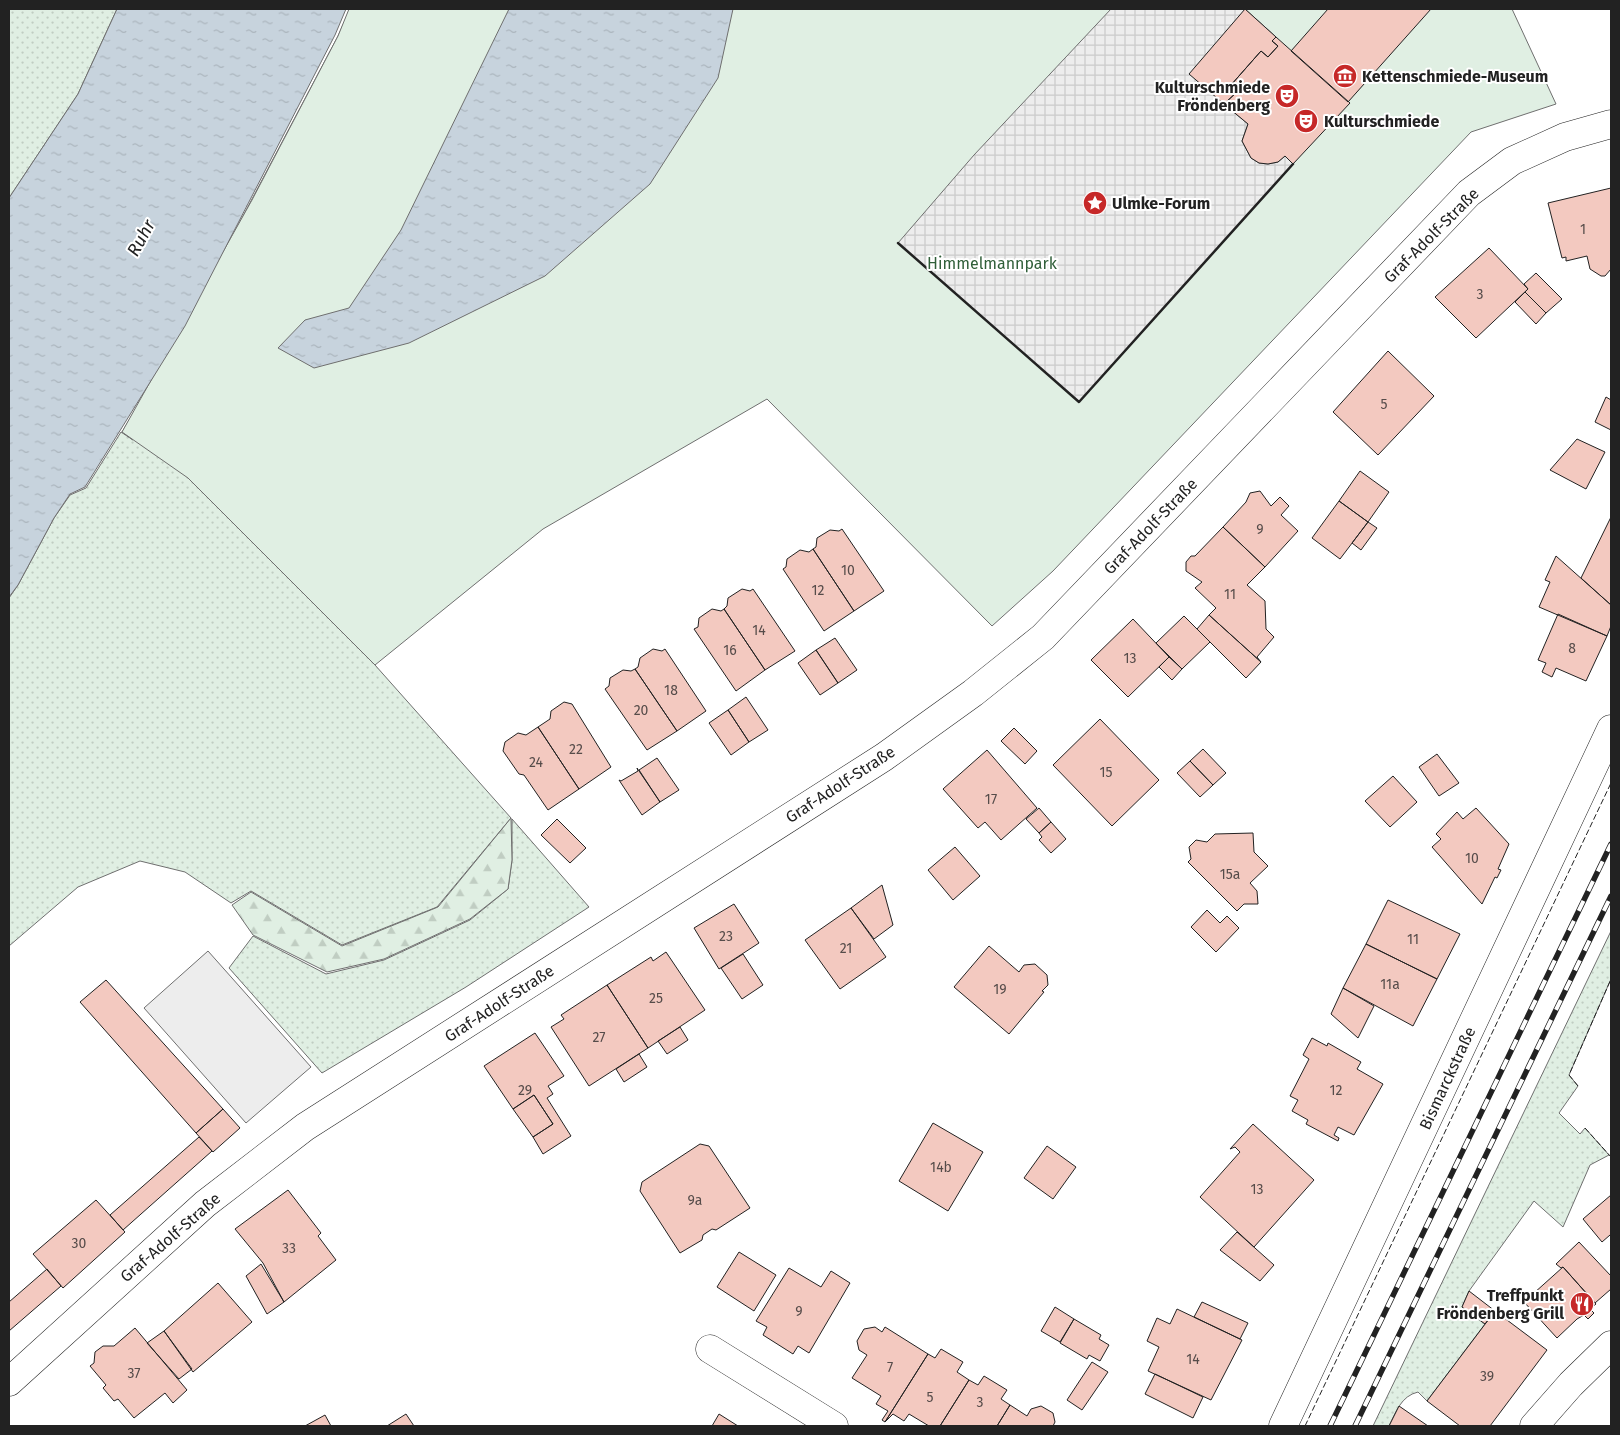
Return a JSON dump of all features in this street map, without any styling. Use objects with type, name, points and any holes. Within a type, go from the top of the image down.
[{"type":"street","name":"Graf-Adolf-Straße","points":[[9,1382],[205,1204],[305,1127],[831,791],[972,693],[1043,637],[1469,193],[1512,161],[1565,137],[1611,124]]},
{"type":"street","name":"Bismarckstraße","points":[[1283,1426],[1611,729]]},
{"type":"street","points":[[1534,1426],[1571,1384],[1611,1345]]},
{"type":"street","points":[[710,1349],[834,1426]]},
{"type":"green space","points":[[9,9],[117,9],[78,94],[9,198]]},
{"type":"green space","name":"Himmelmannpark","points":[[349,9],[1512,9],[1556,104],[1471,132],[1053,571],[992,626],[767,399],[543,529],[375,665],[188,478],[122,432],[252,200],[338,36]]},
{"type":"green space","points":[[350,9],[234,524],[375,665],[511,818],[437,907],[342,945],[251,891],[231,903],[185,872],[140,861],[78,887],[9,946],[9,598],[54,518],[70,495],[86,488],[121,432],[133,440],[122,432],[185,326],[338,36]]},
{"type":"green space","points":[[511,818],[512,860],[508,889],[470,919],[384,959],[327,972],[253,935],[232,905],[251,892],[342,946],[438,907]]},
{"type":"green space","points":[[512,819],[589,907],[466,987],[322,1073],[229,968],[253,936],[326,974],[384,960],[470,920],[508,889],[512,860]]},
{"type":"green space","points":[[1611,931],[1611,979],[1569,1075],[1578,1086],[1559,1113],[1580,1134],[1585,1128],[1609,1155],[1590,1165],[1563,1227],[1534,1201],[1469,1291],[1462,1307],[1485,1324],[1427,1401],[1418,1392],[1412,1394],[1400,1405],[1389,1426],[1373,1426]]},
{"type":"shaded area","name":"Ulmke-Forum","points":[[1111,9],[1245,9],[1276,37],[1261,52],[1224,104],[1248,124],[1242,141],[1251,158],[1259,163],[1268,164],[1278,162],[1285,156],[1293,164],[1079,402],[898,243],[974,155]]},
{"type":"shaded area","points":[[208,951],[311,1067],[246,1123],[144,1008]]},
{"type":"water","name":"Ruhr","points":[[117,9],[346,9],[335,35],[185,326],[85,487],[70,494],[54,518],[18,585],[9,597],[9,198],[78,94]]},
{"type":"water","points":[[509,9],[733,9],[718,78],[650,184],[545,276],[409,343],[314,368],[278,348],[305,320],[349,308],[401,230]]},
{"type":"building","points":[[1245,9],[1276,37],[1272,41],[1278,46],[1268,57],[1261,51],[1231,85],[1238,91],[1224,104],[1189,74]]},
{"type":"building","name":"Kettenschmiede-Museum","points":[[1328,9],[1431,9],[1348,102],[1291,51]]},
{"type":"building","name":"Kulturschmiede Fröndenberg","points":[[1276,37],[1350,103],[1293,164],[1285,156],[1278,162],[1268,164],[1259,163],[1251,158],[1242,141],[1248,124],[1224,104],[1238,91],[1231,85],[1261,51],[1268,57],[1278,46],[1272,41]]},
{"type":"building","points":[[1611,188],[1611,269],[1605,276],[1601,276],[1590,269],[1587,256],[1566,261],[1566,257],[1562,258],[1548,203]]},
{"type":"building","points":[[1489,248],[1528,289],[1476,338],[1435,297]]},
{"type":"building","points":[[1536,273],[1562,299],[1546,313],[1525,292],[1528,289],[1524,284]]},
{"type":"building","points":[[1525,292],[1546,313],[1536,324],[1515,302]]},
{"type":"building","points":[[1388,351],[1434,396],[1378,455],[1333,412]]},
{"type":"building","points":[[1606,397],[1611,400],[1611,430],[1595,422]]},
{"type":"building","points":[[1577,439],[1605,452],[1586,489],[1550,470]]},
{"type":"building","points":[[1360,471],[1389,492],[1368,522],[1339,501]]},
{"type":"building","points":[[1260,491],[1271,506],[1280,497],[1289,506],[1281,515],[1298,531],[1265,567],[1223,527],[1246,502],[1250,493]]},
{"type":"building","points":[[1339,501],[1368,522],[1340,559],[1312,538]]},
{"type":"building","points":[[1611,517],[1611,605],[1581,578]]},
{"type":"building","points":[[1368,522],[1377,528],[1361,550],[1352,543]]},
{"type":"building","points":[[1223,527],[1265,567],[1247,585],[1265,601],[1266,629],[1274,637],[1257,657],[1261,662],[1209,615],[1216,608],[1195,588],[1202,582],[1186,571],[1186,562],[1191,556],[1195,556]]},
{"type":"building","points":[[842,529],[884,591],[854,611],[813,549],[816,547],[817,538],[830,530],[839,531]]},
{"type":"building","points":[[813,549],[854,611],[824,631],[783,569],[786,567],[787,559],[800,550],[809,552]]},
{"type":"building","points":[[1556,556],[1611,605],[1611,626],[1607,636],[1539,607],[1550,582],[1545,580]]},
{"type":"building","points":[[742,589],[750,591],[753,589],[795,651],[765,670],[724,609],[727,606],[728,598]]},
{"type":"building","points":[[712,609],[721,611],[724,609],[765,670],[736,691],[694,629],[698,627],[699,618]]},
{"type":"building","points":[[1558,614],[1607,636],[1586,681],[1556,668],[1552,677],[1542,672],[1546,663],[1538,660]]},
{"type":"building","points":[[1209,615],[1261,662],[1246,678],[1197,629]]},
{"type":"building","points":[[1184,616],[1210,642],[1182,669],[1156,643]]},
{"type":"building","points":[[1133,619],[1169,657],[1128,697],[1091,660]]},
{"type":"building","points":[[835,638],[857,670],[838,683],[816,650]]},
{"type":"building","points":[[653,649],[662,651],[665,649],[706,711],[677,731],[635,669],[638,667],[640,658]]},
{"type":"building","points":[[816,650],[838,683],[820,695],[798,663]]},
{"type":"building","points":[[1169,657],[1182,669],[1172,680],[1159,667]]},
{"type":"building","points":[[635,669],[677,731],[647,750],[605,689],[609,686],[610,678],[623,670],[631,671]]},
{"type":"building","points":[[746,697],[768,730],[749,742],[728,710]]},
{"type":"building","points":[[564,702],[572,704],[611,767],[579,789],[538,727],[550,719],[551,711]]},
{"type":"building","points":[[728,710],[749,742],[731,755],[709,723]]},
{"type":"building","points":[[1100,719],[1159,780],[1112,826],[1053,765]]},
{"type":"building","points":[[538,727],[579,789],[548,810],[524,775],[519,774],[503,751],[505,742],[518,733],[526,735]]},
{"type":"building","points":[[1014,728],[1037,751],[1025,764],[1001,741]]},
{"type":"building","points":[[1203,749],[1226,773],[1213,785],[1190,761]]},
{"type":"building","points":[[987,750],[1037,808],[1001,840],[985,822],[978,828],[943,789]]},
{"type":"building","points":[[1437,754],[1459,783],[1439,796],[1419,767]]},
{"type":"building","points":[[657,758],[679,790],[660,802],[639,770]]},
{"type":"building","points":[[1190,761],[1213,785],[1200,797],[1177,773]]},
{"type":"building","points":[[637,768],[660,802],[642,815],[619,780],[621,781],[638,771]]},
{"type":"building","points":[[1393,776],[1417,802],[1390,827],[1365,801]]},
{"type":"building","points":[[1039,808],[1051,822],[1039,833],[1026,819]]},
{"type":"building","points":[[1476,808],[1509,844],[1498,869],[1501,870],[1497,878],[1495,877],[1482,904],[1432,847],[1441,839],[1436,834],[1457,812],[1463,819]]},
{"type":"building","points":[[557,819],[586,848],[570,863],[541,835]]},
{"type":"building","points":[[1051,822],[1066,839],[1051,853],[1039,840],[1042,837],[1039,833]]},
{"type":"building","points":[[1253,833],[1254,852],[1268,866],[1250,883],[1257,891],[1258,904],[1244,904],[1237,911],[1188,862],[1191,859],[1189,847],[1196,840],[1207,842],[1215,834]]},
{"type":"building","points":[[955,847],[980,876],[953,900],[928,870]]},
{"type":"building","points":[[882,885],[893,925],[874,939],[851,908]]},
{"type":"building","points":[[1388,900],[1460,934],[1437,979],[1366,944]]},
{"type":"building","points":[[734,904],[759,943],[719,969],[694,928]]},
{"type":"building","points":[[851,908],[886,957],[840,989],[805,940]]},
{"type":"building","points":[[1207,910],[1220,923],[1227,916],[1239,928],[1216,952],[1191,927]]},
{"type":"building","points":[[1366,944],[1437,979],[1413,1026],[1343,988]]},
{"type":"building","points":[[989,946],[1019,972],[1024,965],[1035,964],[1047,975],[1048,985],[1042,991],[1044,992],[1009,1034],[954,987]]},
{"type":"building","points":[[666,952],[705,1010],[648,1048],[607,985],[651,957],[653,961]]},
{"type":"building","points":[[743,954],[763,985],[742,999],[721,968]]},
{"type":"building","points":[[106,980],[223,1109],[196,1133],[80,1002]]},
{"type":"building","points":[[607,985],[648,1048],[589,1086],[551,1027],[564,1019],[561,1015]]},
{"type":"building","points":[[1343,988],[1374,1006],[1358,1038],[1331,1014]]},
{"type":"building","points":[[680,1027],[688,1040],[667,1054],[658,1041]]},
{"type":"building","points":[[535,1033],[564,1076],[548,1086],[553,1094],[547,1098],[571,1136],[543,1154],[533,1137],[553,1124],[534,1095],[513,1109],[484,1066]]},
{"type":"building","points":[[1312,1038],[1327,1046],[1328,1043],[1361,1062],[1357,1069],[1383,1084],[1354,1135],[1338,1127],[1334,1135],[1339,1138],[1338,1141],[1306,1124],[1308,1120],[1292,1111],[1298,1100],[1290,1096],[1309,1059],[1303,1055]]},
{"type":"building","points":[[639,1054],[647,1067],[624,1082],[616,1069]]},
{"type":"building","points":[[534,1095],[553,1124],[533,1137],[513,1109]]},
{"type":"building","points":[[223,1109],[240,1128],[213,1152],[196,1133]]},
{"type":"building","points":[[933,1123],[983,1152],[948,1211],[899,1181]]},
{"type":"building","points":[[1253,1124],[1314,1180],[1254,1247],[1200,1197],[1240,1152],[1235,1147],[1230,1149]]},
{"type":"building","points":[[199,1137],[212,1151],[123,1230],[110,1215]]},
{"type":"building","points":[[700,1144],[709,1146],[750,1208],[716,1230],[712,1229],[703,1235],[702,1240],[680,1253],[640,1191],[642,1182]]},
{"type":"building","points":[[1047,1146],[1076,1167],[1053,1199],[1024,1178]]},
{"type":"building","points":[[288,1190],[321,1233],[318,1236],[336,1260],[284,1302],[263,1263],[235,1229]]},
{"type":"building","points":[[1611,1195],[1611,1237],[1610,1235],[1602,1242],[1583,1219]]},
{"type":"building","points":[[96,1200],[125,1232],[63,1288],[33,1254]]},
{"type":"building","points":[[1237,1232],[1274,1265],[1260,1281],[1220,1250]]},
{"type":"building","points":[[1579,1242],[1611,1276],[1611,1289],[1595,1303],[1563,1267],[1561,1268],[1556,1264]]},
{"type":"building","points":[[739,1252],[776,1275],[754,1311],[717,1287]]},
{"type":"building","points":[[261,1264],[284,1302],[267,1314],[246,1276]]},
{"type":"building","points":[[1563,1267],[1596,1304],[1590,1309],[1594,1313],[1588,1319],[1584,1315],[1577,1319],[1557,1338],[1524,1302]]},
{"type":"building","points":[[789,1268],[821,1287],[831,1271],[850,1283],[809,1353],[798,1346],[793,1354],[763,1335],[767,1327],[756,1321]]},
{"type":"building","points":[[47,1269],[61,1286],[9,1331],[9,1302]]},
{"type":"building","points":[[218,1283],[252,1322],[193,1372],[164,1331]]},
{"type":"building","points":[[1469,1291],[1495,1311],[1485,1324],[1462,1307]]},
{"type":"building","points":[[1202,1302],[1248,1323],[1240,1339],[1194,1317]]},
{"type":"building","points":[[1055,1307],[1074,1319],[1060,1342],[1041,1331]]},
{"type":"building","points":[[1177,1309],[1242,1340],[1211,1400],[1148,1371],[1159,1347],[1147,1341],[1157,1318],[1170,1324]]},
{"type":"building","points":[[1495,1311],[1547,1350],[1490,1426],[1460,1426],[1427,1401]]},
{"type":"building","points":[[1074,1319],[1101,1335],[1099,1339],[1109,1345],[1100,1361],[1089,1355],[1087,1359],[1060,1343]]},
{"type":"building","points":[[875,1327],[882,1332],[885,1327],[928,1354],[885,1422],[882,1420],[888,1411],[876,1404],[881,1396],[852,1378],[867,1355],[859,1350],[857,1341],[864,1329]]},
{"type":"building","points":[[135,1328],[187,1390],[173,1403],[165,1393],[134,1418],[118,1399],[114,1401],[103,1388],[106,1385],[90,1366],[94,1363],[95,1352],[103,1346],[114,1346]]},
{"type":"building","points":[[164,1331],[192,1369],[179,1379],[147,1343]]},
{"type":"building","points":[[941,1349],[963,1362],[957,1372],[969,1380],[940,1426],[929,1426],[909,1414],[904,1421],[893,1414],[885,1422],[928,1354],[935,1358]]},
{"type":"building","points":[[1092,1362],[1108,1372],[1082,1410],[1067,1400]]},
{"type":"building","points":[[1155,1374],[1203,1397],[1193,1418],[1145,1394]]},
{"type":"building","points":[[984,1376],[1007,1390],[1001,1399],[1010,1405],[997,1426],[940,1426],[969,1380],[978,1385]]},
{"type":"building","points":[[1010,1405],[1027,1416],[1031,1409],[1041,1406],[1053,1413],[1055,1422],[1053,1426],[997,1426]]},
{"type":"building","points":[[1399,1406],[1428,1426],[1389,1426]]},
{"type":"building","points":[[406,1414],[414,1426],[387,1426]]},
{"type":"building","points":[[719,1414],[738,1426],[712,1426]]},
{"type":"building","points":[[325,1415],[331,1426],[305,1426]]},
{"type":"railway","points":[[1330,1426],[1611,844]]},
{"type":"railway","points":[[1355,1426],[1611,896]]},
{"type":"fence","points":[[1305,1426],[1611,783]]},
{"type":"fence","points":[[1578,1086],[1569,1075],[1611,979]]},
{"type":"fence","points":[[1585,1128],[1611,1157]]},
{"type":"wall","points":[[898,243],[1079,402],[1293,164]]},
{"type":"place","name":"Kettenschmiede-Museum","points":[[1345,76]]},
{"type":"place","name":"Kulturschmiede Fröndenberg","points":[[1287,96]]},
{"type":"place","name":"Kulturschmiede","points":[[1306,121]]},
{"type":"place","name":"Ulmke-Forum","points":[[1095,203]]},
{"type":"place","name":"Treffpunkt Fröndenberg Grill","points":[[1582,1304]]}]
